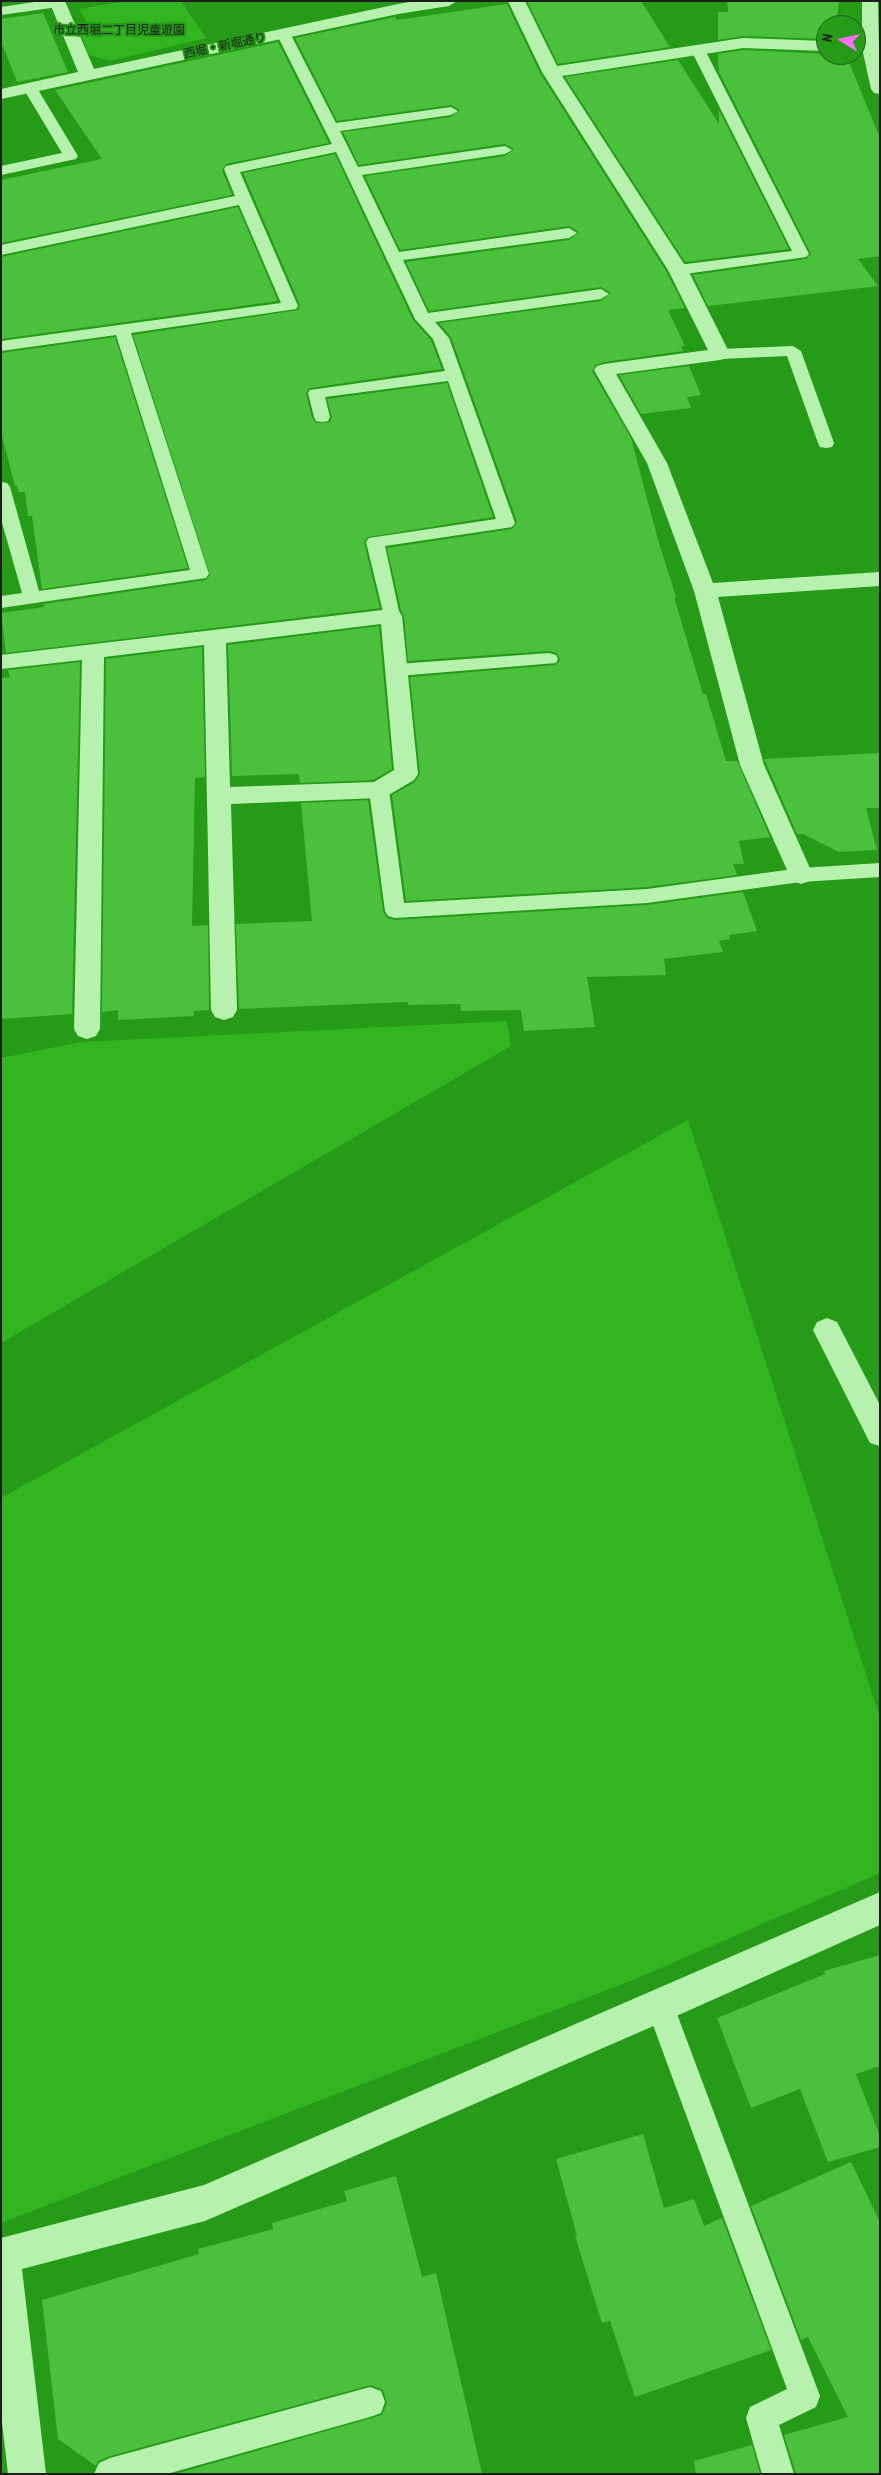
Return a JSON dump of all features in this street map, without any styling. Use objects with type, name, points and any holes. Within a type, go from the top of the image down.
[{"type":"street","name":"西堀・新堀通り","points":[[1,94],[283,33],[449,1]]},
{"type":"street","points":[[516,1],[551,72],[678,270],[720,354],[604,370],[657,463],[705,591],[752,766],[801,876]]},
{"type":"street","points":[[866,28],[870,1]]},
{"type":"street","points":[[58,2],[88,76]]},
{"type":"street","points":[[551,72],[743,43],[816,46]]},
{"type":"street","points":[[866,55],[880,89]]},
{"type":"street","points":[[705,591],[880,579]]},
{"type":"street","points":[[1,662],[391,616],[398,670],[406,774],[378,790],[220,796]]},
{"type":"street","points":[[215,638],[224,1010]]},
{"type":"street","points":[[88,1029],[93,650]]},
{"type":"street","points":[[827,1330],[878,1427]]},
{"type":"street","points":[[26,2474],[2,2256],[205,2203],[660,2006],[880,1908]]},
{"type":"lane","points":[[1,11],[58,2]]},
{"type":"lane","points":[[283,33],[342,147],[423,319],[441,338],[506,522],[375,542],[391,616]]},
{"type":"lane","points":[[678,270],[801,254],[698,50]]},
{"type":"lane","points":[[1,171],[71,156],[30,88]]},
{"type":"lane","points":[[331,128],[451,111]]},
{"type":"lane","points":[[1,346],[290,306],[231,169],[342,147]]},
{"type":"lane","points":[[354,172],[505,150]]},
{"type":"lane","points":[[1,250],[245,199]]},
{"type":"lane","points":[[394,257],[569,233]]},
{"type":"lane","points":[[423,319],[601,294]]},
{"type":"lane","points":[[1,602],[200,574],[122,329]]},
{"type":"lane","points":[[720,354],[793,351],[826,443]]},
{"type":"lane","points":[[322,417],[316,393],[454,375]]},
{"type":"lane","points":[[1,487],[32,598]]},
{"type":"lane","points":[[398,670],[549,659]]},
{"type":"lane","points":[[378,790],[395,911],[647,896],[801,876],[880,870]]},
{"type":"lane","points":[[660,2006],[805,2396],[761,2418],[778,2474]]},
{"type":"lane","points":[[110,2474],[370,2402]]},
{"type":"green space","name":"市立西堀二丁目児童遊園","points":[[125,1],[181,1],[206,38],[110,61],[89,55],[79,28],[89,26],[79,9]]},
{"type":"green space","points":[[507,1021],[511,1046],[1,1343],[1,1058],[81,1042]]},
{"type":"green space","points":[[688,1120],[880,1718],[880,1873],[633,1980],[1,2223],[1,1498]]},
{"type":"building","points":[[527,1],[641,1],[670,47],[558,64]]},
{"type":"building","points":[[727,1],[839,1],[837,15],[816,15],[816,39],[743,36],[718,40],[718,12],[728,12]]},
{"type":"building","points":[[507,4],[540,73],[666,271],[685,308],[668,310],[685,346],[681,346],[683,351],[604,362],[596,365],[592,371],[631,438],[658,540],[676,597],[674,597],[703,694],[706,694],[726,761],[737,761],[770,837],[739,841],[744,864],[733,864],[737,875],[647,887],[406,901],[392,795],[415,782],[420,774],[410,677],[556,665],[560,660],[557,653],[549,651],[408,661],[404,616],[387,548],[512,529],[517,522],[451,337],[439,323],[601,301],[611,293],[601,287],[429,311],[406,262],[569,240],[579,232],[569,226],[400,250],[365,176],[505,156],[514,149],[505,144],[359,165],[343,132],[451,117],[460,110],[451,105],[337,121],[295,38],[395,17],[397,20]]},
{"type":"building","points":[[43,13],[68,72],[17,82],[1,41],[1,19]]},
{"type":"building","points":[[278,42],[329,143],[226,164],[222,170],[232,195],[1,243],[1,180],[102,159],[55,90]]},
{"type":"building","points":[[743,50],[816,54],[816,65],[850,65],[880,138],[880,256],[858,259],[878,286],[708,306],[693,275],[806,259],[811,254],[719,72],[718,54]]},
{"type":"building","points":[[678,60],[719,124],[719,110],[789,249],[685,262],[565,77]]},
{"type":"building","points":[[335,154],[413,320],[431,340],[442,369],[310,388],[306,393],[312,418],[316,423],[330,422],[332,417],[327,399],[447,383],[493,517],[368,537],[364,542],[380,608],[6,653],[1,613],[44,607],[44,604],[206,580],[210,575],[133,335],[298,310],[300,305],[243,173]]},
{"type":"building","points":[[238,207],[278,301],[1,339],[1,257]]},
{"type":"building","points":[[115,337],[188,568],[42,589],[32,516],[28,516],[25,492],[19,492],[17,486],[15,486],[1,432],[1,353]]},
{"type":"building","points":[[689,366],[701,395],[687,397],[691,408],[641,414],[619,375]]},
{"type":"building","points":[[379,626],[392,769],[373,780],[300,783],[299,774],[232,776],[228,645]]},
{"type":"building","points":[[202,647],[205,777],[195,778],[192,926],[208,925],[209,1010],[194,1011],[194,1016],[118,1020],[118,1010],[102,1012],[106,659]]},
{"type":"building","points":[[80,662],[72,1014],[1,1019],[1,678],[10,677],[8,670]]},
{"type":"building","points":[[880,753],[880,808],[866,808],[877,850],[839,852],[803,834],[797,834],[764,759]]},
{"type":"building","points":[[368,800],[383,911],[387,918],[395,920],[647,905],[743,892],[757,931],[729,935],[730,939],[719,941],[723,952],[664,959],[666,975],[587,977],[595,1027],[524,1031],[521,1010],[461,1011],[460,1004],[408,1005],[408,1002],[239,1009],[236,924],[312,921],[301,803]]},
{"type":"building","points":[[880,1955],[880,2066],[856,2074],[880,2136],[880,2147],[828,2162],[800,2089],[751,2108],[717,2018],[825,1974],[824,1971]]},
{"type":"building","points":[[643,2134],[664,2208],[694,2199],[704,2226],[722,2218],[771,2350],[635,2397],[610,2321],[602,2323],[575,2236],[577,2236],[556,2159]]},
{"type":"building","points":[[851,2162],[880,2222],[880,2474],[796,2474],[784,2435],[848,2417],[808,2337],[801,2340],[751,2206]]},
{"type":"building","points":[[396,2176],[422,2277],[436,2273],[482,2474],[175,2474],[382,2415],[387,2403],[383,2390],[371,2385],[110,2456],[98,2461],[96,2466],[58,2439],[42,2300],[199,2254],[198,2249],[273,2229],[272,2223],[347,2201],[344,2191]]},
{"type":"building","points":[[752,2445],[760,2474],[696,2474],[694,2461]]}]
